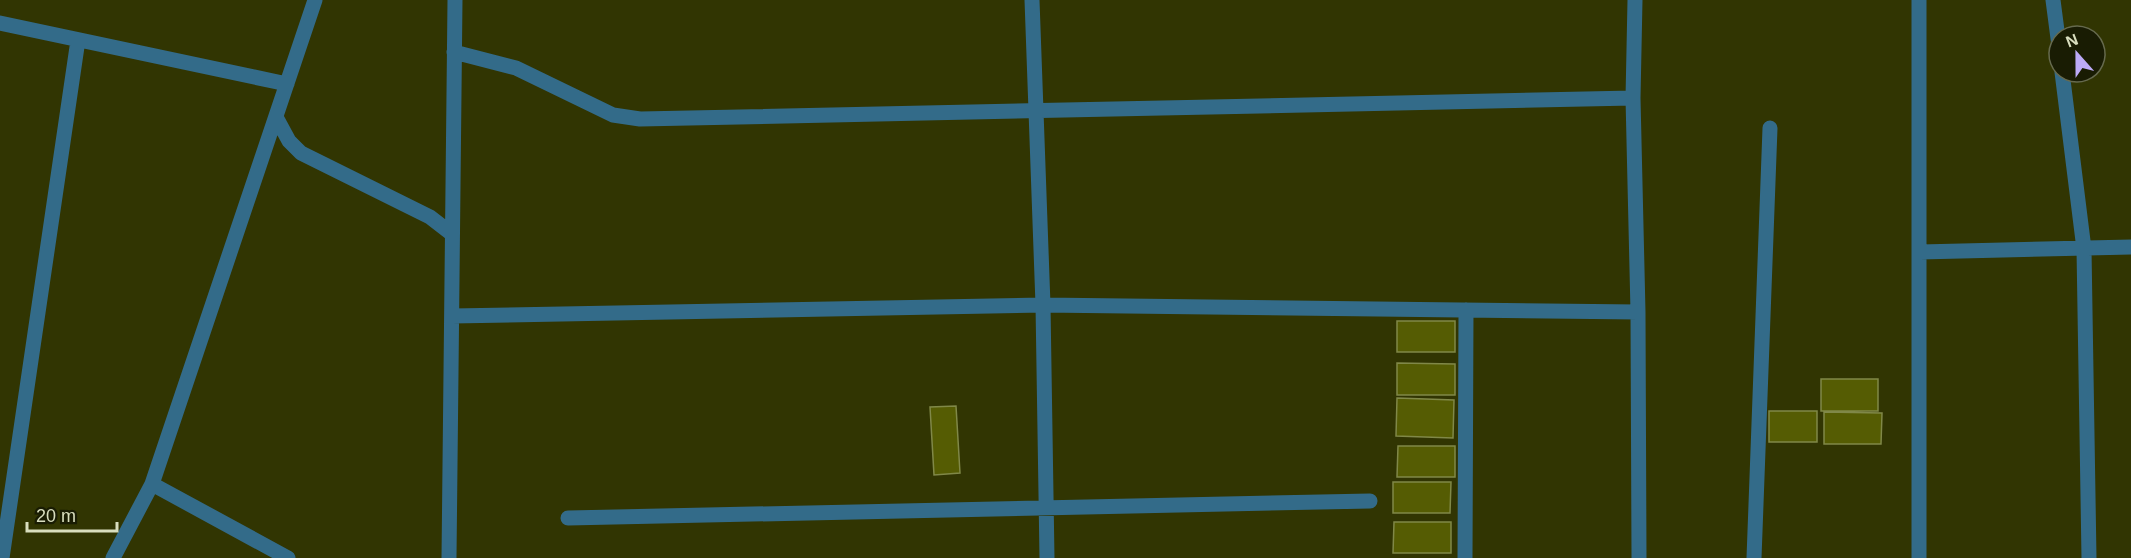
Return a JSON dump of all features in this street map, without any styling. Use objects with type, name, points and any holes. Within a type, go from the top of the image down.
[{"type":"street","points":[[113,558],[152,484],[315,0]]},
{"type":"street","points":[[449,558],[455,0]]},
{"type":"street","points":[[1032,0],[1043,305],[1047,558]]},
{"type":"street","points":[[1635,0],[1633,98],[1638,312],[1639,558]]},
{"type":"street","points":[[1919,0],[1919,558]]},
{"type":"street","points":[[2053,0],[2056,24]]},
{"type":"street","points":[[0,23],[286,84]]},
{"type":"street","points":[[2,558],[78,40]]},
{"type":"street","points":[[454,52],[516,68],[613,115],[640,119],[1633,98]]},
{"type":"street","points":[[2063,84],[2084,249],[2089,558]]},
{"type":"street","points":[[276,117],[289,141],[301,153],[430,217],[452,234]]},
{"type":"street","points":[[1754,558],[1770,128]]},
{"type":"street","points":[[1920,252],[2131,248]]},
{"type":"street","points":[[452,316],[1043,305],[1638,312]]},
{"type":"street","points":[[1465,558],[1466,310]]},
{"type":"street","points":[[152,484],[288,558]]},
{"type":"street","points":[[568,518],[1370,501]]},
{"type":"building","points":[[1397,321],[1455,321],[1455,352],[1397,352]]},
{"type":"building","points":[[1397,363],[1455,364],[1455,395],[1397,395]]},
{"type":"building","points":[[1821,379],[1878,379],[1878,411],[1821,411]]},
{"type":"building","points":[[1397,398],[1454,400],[1453,438],[1396,436]]},
{"type":"building","points":[[956,406],[960,473],[934,475],[930,407]]},
{"type":"building","points":[[1769,411],[1817,411],[1817,442],[1769,442]]},
{"type":"building","points":[[1824,412],[1882,413],[1881,444],[1824,444]]},
{"type":"building","points":[[1398,446],[1455,446],[1455,477],[1397,477]]},
{"type":"building","points":[[1393,482],[1451,482],[1450,513],[1393,513]]},
{"type":"building","points":[[1394,522],[1451,522],[1451,553],[1393,553]]}]
